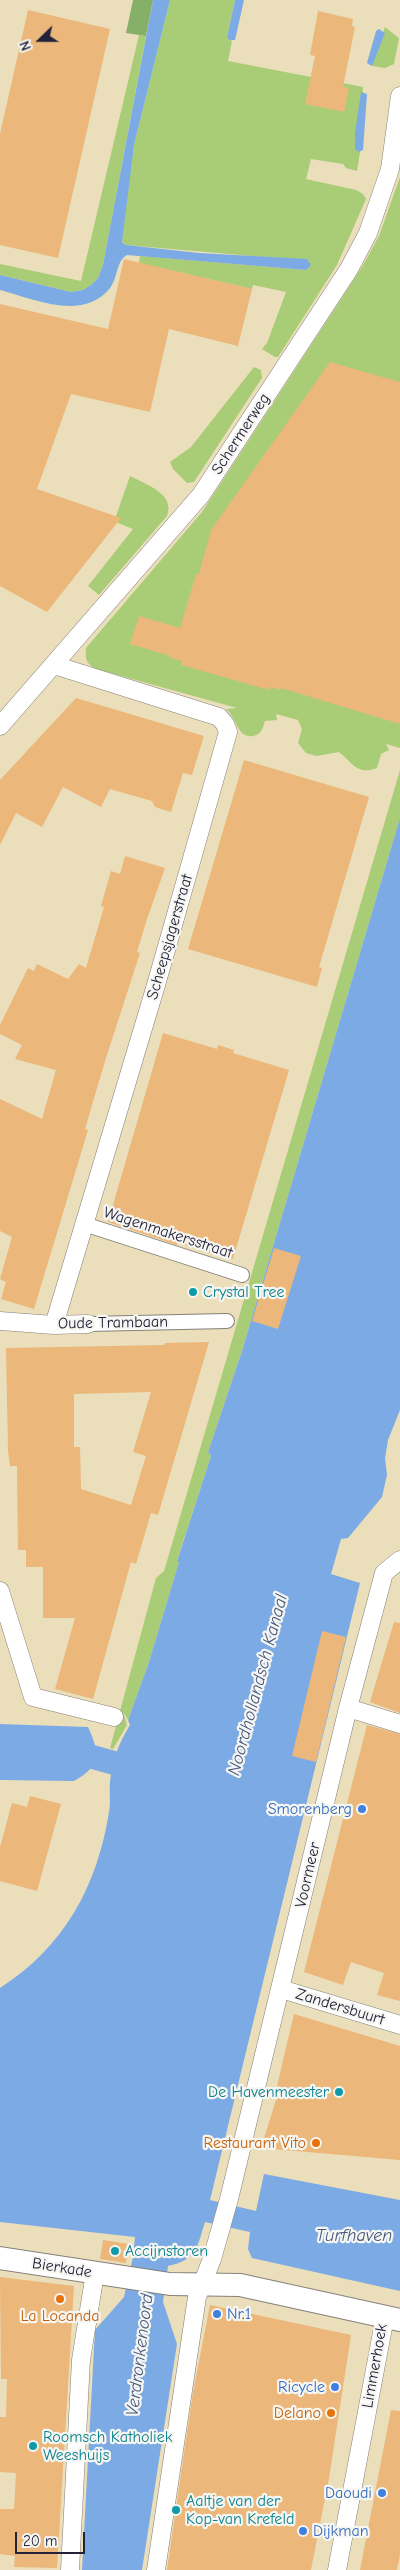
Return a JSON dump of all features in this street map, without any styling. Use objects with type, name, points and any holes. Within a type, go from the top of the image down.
[{"type":"street","name":"Schermerweg","points":[[0,726],[201,495],[349,269],[368,233],[390,169],[400,96]]},
{"type":"street","name":"Scheepsjagerstraat","points":[[54,665],[219,717],[225,724],[228,732],[158,976],[54,1325]]},
{"type":"street","name":"Wagenmakersstraat","points":[[84,1224],[242,1275]]},
{"type":"street","name":"Oude Trambaan","points":[[0,1321],[54,1325],[227,1321]]},
{"type":"street","name":"Voormeer","points":[[201,2285],[212,2259],[229,2199],[348,1708],[384,1573],[400,1560]]},
{"type":"street","points":[[0,1591],[6,1630],[33,1697],[114,1717]]},
{"type":"street","points":[[348,1708],[400,1724]]},
{"type":"street","name":"Zandersbuurt","points":[[281,1989],[400,2025]]},
{"type":"street","name":"Bierkade","points":[[0,2258],[170,2284]]},
{"type":"street","points":[[70,2570],[82,2360],[95,2273]]},
{"type":"street","name":"Limmerhoek","points":[[170,2284],[240,2286],[269,2290],[393,2319],[338,2570]]},
{"type":"street","points":[[156,2570],[197,2297],[201,2285]]},
{"type":"green space","points":[[133,0],[153,0],[146,36],[126,33]]},
{"type":"green space","points":[[170,0],[235,0],[227,38],[232,41],[228,61],[363,87],[360,152],[357,171],[346,168],[343,164],[311,159],[306,179],[356,190],[363,194],[366,199],[337,265],[278,357],[262,349],[267,343],[286,292],[253,285],[252,289],[139,263],[140,256],[306,270],[309,261],[126,245],[121,240],[134,145]]},
{"type":"green space","points":[[385,27],[399,38],[394,64],[385,68],[372,66]]},
{"type":"green space","points":[[139,35],[146,36],[103,265],[98,278],[83,290],[71,292],[0,275],[0,264],[81,281]]},
{"type":"green space","points":[[400,177],[400,748],[386,744],[389,750],[381,754],[377,768],[364,770],[355,767],[339,752],[317,756],[306,753],[298,743],[302,729],[298,720],[276,714],[277,720],[265,721],[260,733],[248,736],[240,731],[226,709],[237,708],[96,669],[88,663],[86,648],[202,512],[362,267],[379,236]]},
{"type":"green space","points":[[254,367],[261,370],[262,378],[194,482],[187,483],[173,469],[170,462],[191,447]]},
{"type":"green space","points":[[130,476],[151,486],[163,496],[169,508],[167,516],[99,595],[88,586],[133,529],[118,523],[116,516]]},
{"type":"green space","points":[[400,770],[400,818],[242,1351],[208,1452],[211,1456],[177,1560],[179,1562],[149,1662],[128,1720],[123,1712],[127,1725],[113,1749],[110,1748],[156,1578],[164,1571]]},
{"type":"water","points":[[153,0],[170,0],[134,145],[122,242],[126,245],[199,253],[307,259],[311,265],[306,270],[127,255],[121,261],[110,288],[99,298],[86,304],[58,305],[0,290],[0,275],[71,292],[83,290],[98,278],[103,265]]},
{"type":"water","points":[[235,0],[244,0],[235,40],[230,40],[227,38]]},
{"type":"water","points":[[379,29],[385,33],[372,66],[367,63],[376,31]]},
{"type":"water","points":[[361,92],[367,94],[363,150],[359,152],[355,149],[355,133]]},
{"type":"water","points":[[400,818],[400,1410],[388,1440],[385,1458],[387,1475],[382,1497],[348,1538],[341,1539],[331,1574],[360,1583],[210,2200],[256,2211],[264,2174],[400,2200],[400,2291],[252,2258],[248,2249],[250,2232],[205,2222],[194,2252],[184,2260],[168,2266],[163,2302],[177,2344],[142,2570],[82,2570],[95,2330],[124,2297],[133,2257],[135,2237],[0,2222],[0,1988],[23,1972],[59,1934],[74,1913],[96,1865],[109,1812],[110,1782],[114,1759],[130,1725],[128,1720],[149,1662],[179,1562],[177,1561],[211,1456],[208,1452],[242,1351]]},
{"type":"water","points":[[0,1724],[88,1727],[95,1744],[96,1758],[89,1770],[74,1781],[0,1780]]},
{"type":"building","points":[[28,10],[110,29],[58,258],[0,245],[0,134]]},
{"type":"building","points":[[318,11],[353,19],[352,26],[355,27],[343,87],[349,88],[344,112],[305,104],[315,56],[310,55]]},
{"type":"building","points":[[124,259],[252,289],[238,346],[169,329],[150,412],[71,394],[37,489],[121,518],[47,612],[0,586],[0,304],[108,329]]},
{"type":"building","points":[[330,362],[400,382],[400,724],[281,688],[280,690],[270,687],[269,690],[181,665],[182,661],[170,658],[171,656],[130,644],[139,616],[180,628],[196,574],[199,574],[211,530]]},
{"type":"building","points":[[76,698],[204,736],[192,775],[183,773],[171,812],[155,807],[152,801],[110,789],[101,807],[63,787],[42,827],[16,813],[0,845],[0,780]]},
{"type":"building","points":[[244,760],[369,797],[319,967],[322,968],[317,987],[188,949]]},
{"type":"building","points":[[125,856],[165,868],[137,952],[140,953],[105,1061],[85,1129],[88,1130],[34,1309],[1,1299],[6,1282],[0,1279],[12,1237],[0,1231],[0,1099],[42,1119],[56,1070],[15,1059],[22,1045],[0,1034],[0,1025],[28,968],[34,971],[37,964],[68,979],[79,964],[86,968],[104,907],[101,906],[111,871],[120,874]]},
{"type":"building","points":[[163,1033],[217,1049],[218,1045],[234,1050],[233,1053],[289,1070],[233,1259],[178,1243],[177,1245],[108,1222]]},
{"type":"building","points":[[274,1248],[301,1256],[278,1329],[252,1321]]},
{"type":"building","points":[[209,1342],[158,1515],[151,1513],[136,1564],[131,1562],[93,1699],[55,1689],[75,1618],[43,1618],[43,1567],[26,1567],[26,1550],[18,1550],[17,1466],[10,1466],[8,1450],[6,1348],[164,1345],[165,1343]],"holes":[[[151,1392],[133,1452],[146,1456],[131,1505],[81,1489],[80,1447],[74,1447],[74,1394]]]},
{"type":"building","points":[[394,1622],[400,1623],[400,1713],[370,1702]]},
{"type":"building","points":[[322,1631],[346,1637],[316,1762],[292,1756]]},
{"type":"building","points":[[367,1725],[400,1734],[400,2001],[377,1995],[384,1973],[351,1962],[343,1985],[304,1972]]},
{"type":"building","points":[[30,1796],[61,1804],[37,1891],[0,1881],[0,1847],[12,1803],[27,1807]]},
{"type":"building","name":"De Havenmeester","points":[[294,2014],[400,2046],[400,2160],[261,2148],[280,2087],[277,2086]]},
{"type":"building","name":"Accijnstoren","points":[[103,2240],[129,2244],[126,2263],[100,2259]]},
{"type":"building","points":[[0,2277],[74,2286],[57,2568],[14,2567],[15,2556],[0,2554],[0,2509],[14,2509],[16,2473],[0,2472],[0,2417],[6,2417],[7,2379],[1,2379]]},
{"type":"building","points":[[210,2305],[351,2335],[329,2478],[311,2570],[167,2570],[193,2392]]},
{"type":"building","points":[[391,2410],[400,2411],[400,2555],[397,2570],[360,2570]]},
{"type":"waterway","points":[[0,1749],[71,1751],[143,1771]]},
{"type":"place","name":"Crystal Tree","points":[[193,1292]]},
{"type":"place","name":"Smorenberg","points":[[362,1809]]},
{"type":"place","name":"De Havenmeester","points":[[339,2092]]},
{"type":"place","name":"Restaurant Vito","points":[[316,2143]]},
{"type":"place","name":"Accijnstoren","points":[[115,2251]]},
{"type":"place","name":"La Locanda","points":[[60,2299]]},
{"type":"place","name":"Nr.1","points":[[217,2314]]},
{"type":"place","name":"Ricycle","points":[[335,2387]]},
{"type":"place","name":"Delano","points":[[331,2413]]},
{"type":"place","name":"Roomsch Katholiek Weeshuijs","points":[[33,2446]]},
{"type":"place","name":"Daoudi","points":[[382,2493]]},
{"type":"place","name":"Aaltje van der Kop-van Krefeld","points":[[176,2510]]},
{"type":"place","name":"Dijkman","points":[[303,2531]]},
{"type":"water label","name":"Noordhollandsch Kanaal","points":[[258,1685]]},
{"type":"water label","name":"Turfhaven","points":[[354,2236]]},
{"type":"water label","name":"Verdronkenoord","points":[[140,2355]]}]
